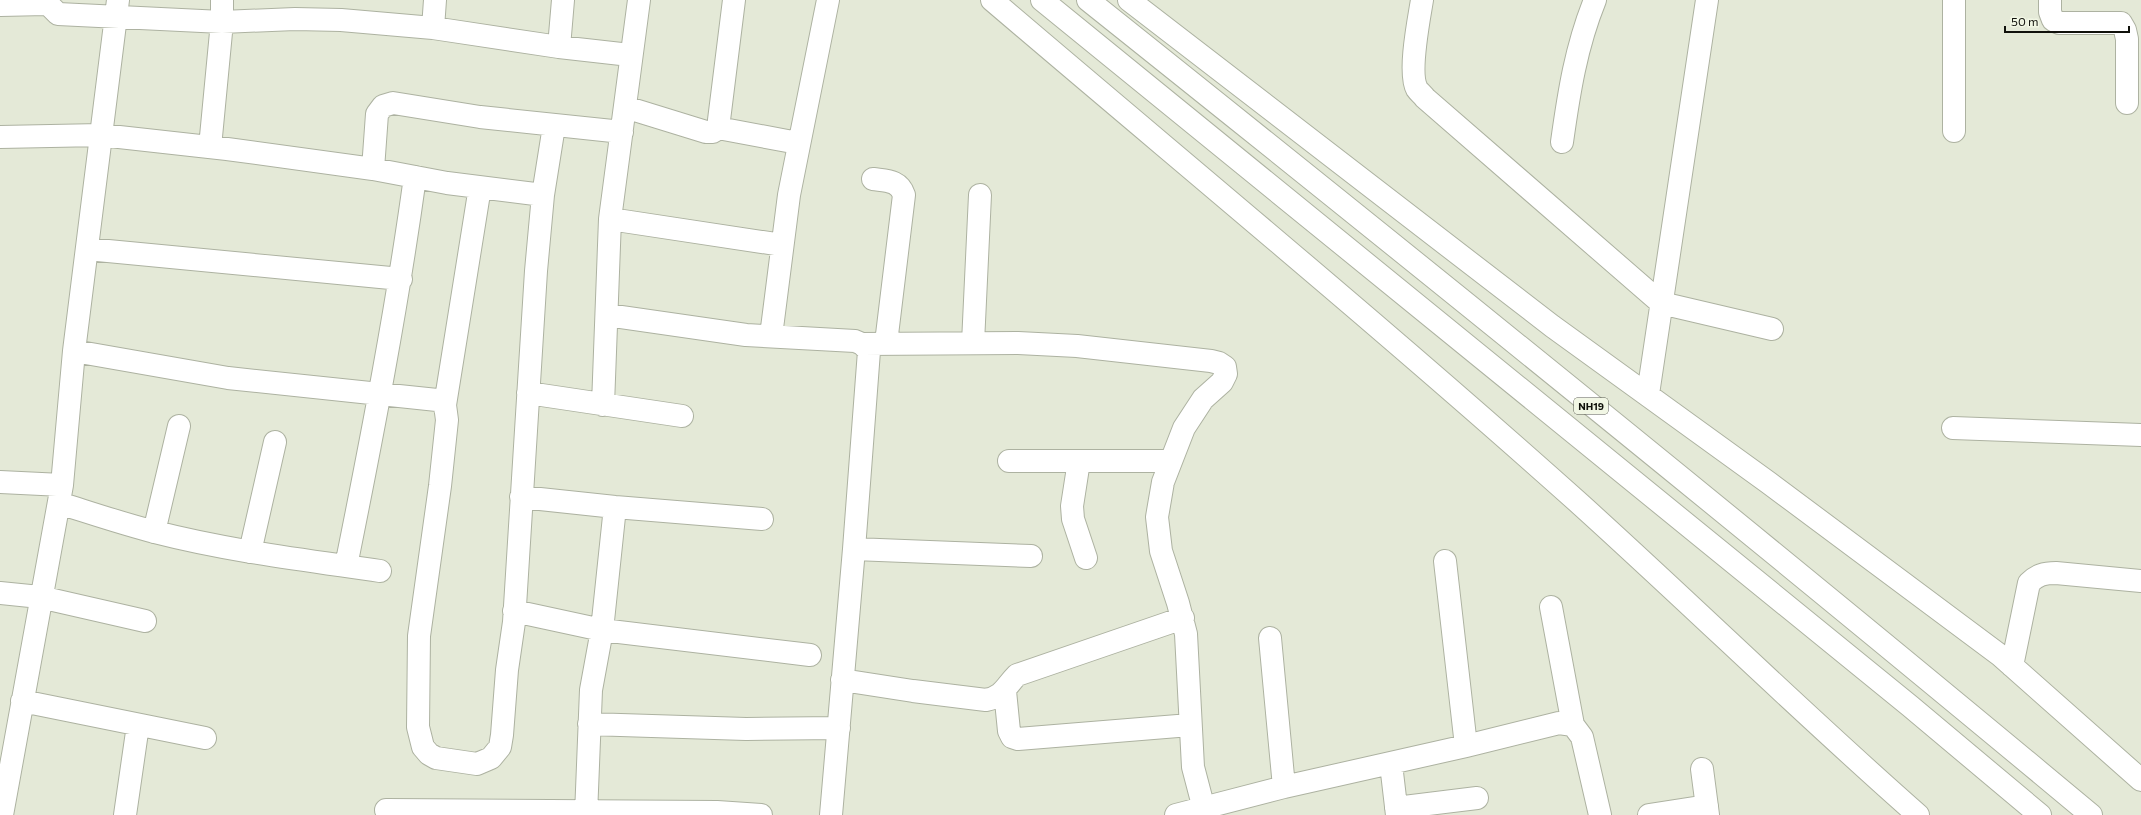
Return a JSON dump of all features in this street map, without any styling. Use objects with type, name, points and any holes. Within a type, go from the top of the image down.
[{"type":"main road","points":[[210,147],[222,22],[222,0]]},
{"type":"main road","points":[[433,28],[435,0]]},
{"type":"main road","points":[[559,47],[563,0]]},
{"type":"main road","points":[[603,405],[610,219],[638,0]]},
{"type":"main road","points":[[624,107],[706,132],[713,132],[718,128],[734,0]]},
{"type":"main road","points":[[772,336],[782,244],[798,143],[828,0]]},
{"type":"main road","points":[[992,0],[1413,356],[1582,506],[1839,746],[1918,815]]},
{"type":"main road","name":"NH19","points":[[1042,0],[1903,701],[2040,815]]},
{"type":"main road","name":"NH19","points":[[1088,0],[1935,685],[2091,815]]},
{"type":"main road","points":[[1129,0],[1552,326],[1648,394],[1976,637],[2012,666],[2141,780]]},
{"type":"main road","points":[[1422,0],[1414,63],[1417,89],[1425,98],[1661,303],[1772,328]]},
{"type":"main road","points":[[1562,142],[1577,51],[1583,29],[1595,0]]},
{"type":"main road","points":[[1648,394],[1707,0]]},
{"type":"main road","points":[[1954,0],[1954,131]]},
{"type":"main road","points":[[2050,0],[2050,12],[2053,20],[2059,23],[2121,23],[2125,30],[2127,39],[2127,103]]},
{"type":"main road","points":[[0,5],[45,2],[58,14],[117,8],[222,22],[295,18],[433,28],[559,47],[630,55]]},
{"type":"main road","points":[[2,815],[5,772],[22,702],[60,494],[74,351],[117,8]]},
{"type":"main road","points":[[372,169],[377,114],[384,106],[392,103],[554,126],[622,132]]},
{"type":"main road","points":[[480,187],[445,405],[446,420],[440,486],[419,647],[418,727],[423,747],[436,758],[477,764],[491,758],[500,747],[502,735],[507,670],[514,611],[536,271],[543,195],[554,126]]},
{"type":"main road","points":[[718,128],[798,143]]},
{"type":"main road","points":[[0,137],[101,135],[210,147],[372,169],[480,187],[543,195]]},
{"type":"main road","points":[[346,566],[401,278],[415,177]]},
{"type":"main road","points":[[873,180],[896,182],[902,187],[904,195],[886,344]]},
{"type":"main road","points":[[973,343],[980,195]]},
{"type":"main road","points":[[610,219],[782,244]]},
{"type":"main road","points":[[87,249],[401,278]]},
{"type":"main road","points":[[607,315],[746,335],[855,341],[862,344],[869,351],[870,358],[831,815]]},
{"type":"main road","points":[[862,344],[1018,343],[1077,346],[1219,362],[1225,367],[1226,374],[1222,382],[1203,399],[1184,428],[1170,461],[1158,501],[1158,535],[1183,618],[1187,651],[1190,725],[1195,781],[1204,809]]},
{"type":"main road","points":[[74,351],[228,378],[437,400],[445,405]]},
{"type":"main road","points":[[528,393],[682,416]]},
{"type":"main road","points":[[154,532],[179,426]]},
{"type":"main road","points":[[1953,428],[2141,435]]},
{"type":"main road","points":[[250,552],[274,442]]},
{"type":"main road","points":[[1009,461],[1170,461]]},
{"type":"main road","points":[[1079,461],[1072,506],[1073,519],[1086,558]]},
{"type":"main road","points":[[0,482],[60,494],[154,532],[250,552],[380,572]]},
{"type":"main road","points":[[521,497],[615,507],[762,519]]},
{"type":"main road","points":[[586,813],[591,690],[602,630],[615,507]]},
{"type":"main road","points":[[854,549],[1031,556]]},
{"type":"main road","points":[[1445,561],[1466,746]]},
{"type":"main road","points":[[2012,666],[2029,583],[2034,577],[2044,573],[2056,573],[2141,581]]},
{"type":"main road","points":[[0,592],[40,597],[145,621]]},
{"type":"main road","points":[[1551,607],[1573,725],[1582,737],[1600,815]]},
{"type":"main road","points":[[514,611],[602,630],[810,655]]},
{"type":"main road","points":[[842,680],[913,692],[986,700],[996,698],[1005,691],[1009,683],[1022,673],[1183,618]]},
{"type":"main road","points":[[1270,638],[1284,787]]},
{"type":"main road","points":[[1005,691],[1009,731],[1012,737],[1018,739],[1190,725]]},
{"type":"main road","points":[[22,702],[205,738]]},
{"type":"main road","points":[[1176,815],[1204,809],[1284,787],[1391,764],[1559,723],[1573,725]]},
{"type":"main road","points":[[589,724],[746,729],[839,728]]},
{"type":"main road","points":[[126,815],[138,725]]},
{"type":"main road","points":[[1391,764],[1397,812],[1478,798]]},
{"type":"main road","points":[[1649,815],[1707,811],[1702,769]]},
{"type":"main road","points":[[386,810],[431,812],[761,815]]}]
